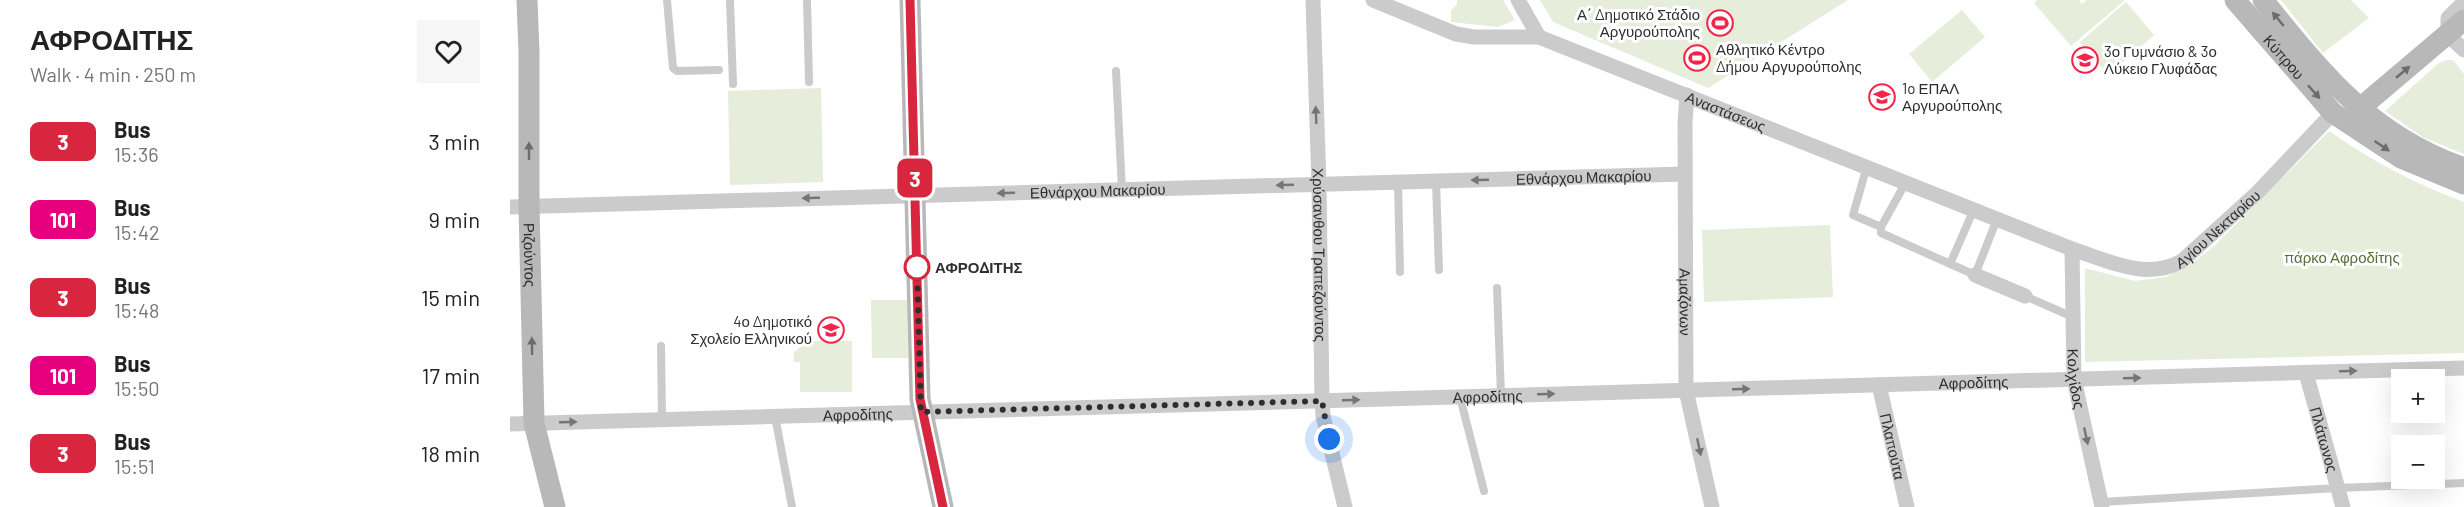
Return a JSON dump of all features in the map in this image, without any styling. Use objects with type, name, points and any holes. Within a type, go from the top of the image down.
[{"type":"street","name":"Ριζούντος","points":[[527,0],[529,53],[519,207],[534,423],[555,507]]},
{"type":"street","points":[[910,0],[921,412],[943,507]]},
{"type":"street","name":"Χρύσανθου Τραπεζούντος","points":[[1313,0],[1319,184],[1322,401],[1323,416],[1345,507]]},
{"type":"street","name":"Αναστάσεως","points":[[1373,0],[1456,34],[1474,37],[1539,37],[2072,249]]},
{"type":"street","points":[[1518,0],[1539,37]]},
{"type":"street","name":"Κύπρου","points":[[2235,0],[2333,113],[2401,158],[2464,184]]},
{"type":"street","name":"Κύπρου","points":[[2263,0],[2314,63],[2359,109],[2414,147],[2464,168]]},
{"type":"street","points":[[2464,2],[2448,18],[2448,35],[2464,50]]},
{"type":"street","points":[[2333,113],[2359,109],[2464,20]]},
{"type":"street","name":"Αμαζόνων","points":[[1687,95],[1684,122],[1686,390],[1712,507]]},
{"type":"street","name":"Αγίου Νεκταρίου","points":[[2072,249],[2137,270],[2169,268],[2182,261],[2257,193],[2333,113]]},
{"type":"street","name":"Εθνάρχου Μακαρίου","points":[[519,207],[1685,174]]},
{"type":"street","name":"Κολχίδος","points":[[2072,249],[2074,379],[2101,505]]},
{"type":"street","points":[[1975,275],[2025,296]]},
{"type":"street","name":"Αφροδίτης","points":[[510,424],[2464,368]]},
{"type":"street","name":"Πλάτωνος","points":[[2306,373],[2343,507]]},
{"type":"street","name":"Πλαπούτα","points":[[1879,385],[1907,507]]},
{"type":"lane","points":[[667,0],[673,68],[677,71],[719,70]]},
{"type":"lane","points":[[730,0],[733,84]]},
{"type":"lane","points":[[807,0],[809,82]]},
{"type":"lane","points":[[1116,71],[1122,190]]},
{"type":"lane","points":[[1867,166],[1853,215],[1881,227]]},
{"type":"lane","points":[[1437,181],[1439,270]]},
{"type":"lane","points":[[1398,182],[1400,272]]},
{"type":"lane","points":[[1906,182],[1881,227],[1881,233],[1975,275],[1997,219]]},
{"type":"lane","points":[[1950,264],[1974,209]]},
{"type":"lane","points":[[1497,288],[1501,395]]},
{"type":"lane","points":[[2025,296],[2073,317]]},
{"type":"lane","points":[[661,346],[662,419]]},
{"type":"lane","points":[[1460,397],[1484,491]]},
{"type":"lane","points":[[774,416],[792,507]]},
{"type":"lane","points":[[2101,505],[2338,488],[2464,483]]},
{"type":"green space","points":[[1457,0],[1503,0],[1515,20],[1498,27],[1451,22],[1451,11],[1457,4]]},
{"type":"green space","name":"Αθλητικό Κέντρο Δήμου Αργυρούπολης","points":[[1540,0],[1848,0],[1708,88],[1553,22]]},
{"type":"green space","points":[[2037,0],[2079,0],[2082,4],[2087,0],[2125,0],[2071,46],[2034,3]]},
{"type":"green space","points":[[2281,0],[2351,0],[2369,18],[2323,53]]},
{"type":"green space","points":[[2126,2],[2154,35],[2108,75],[2080,42]]},
{"type":"green space","points":[[1962,10],[1985,37],[1932,82],[1909,54]]},
{"type":"green space","points":[[2453,60],[2464,74],[2464,154],[2424,138],[2385,111],[2439,63]]},
{"type":"green space","points":[[821,88],[823,182],[730,185],[728,91]]},
{"type":"green space","name":"πάρκο Αφροδίτης","points":[[2329,131],[2394,171],[2464,202],[2464,353],[2085,362],[2085,268],[2135,281],[2166,277],[2191,264],[2214,246]]},
{"type":"green space","points":[[1830,225],[1833,297],[1704,302],[1702,230]]},
{"type":"green space","points":[[871,300],[907,300],[908,358],[872,358]]},
{"type":"green space","points":[[809,341],[852,341],[852,392],[800,392],[800,362],[794,362],[794,352]]},
{"type":"bus line","name":"3","points":[[910,0],[920,399],[943,507]]},
{"type":"place","name":"Α΄ Δημοτικό Στάδιο Αργυρούπολης","points":[[1720,23]]},
{"type":"place","name":"Αθλητικό Κέντρο Δήμου Αργυρούπολης","points":[[1697,58]]},
{"type":"place","name":"3ο Γυμνάσιο & 3ο Λύκειο Γλυφάδας","points":[[2085,60]]},
{"type":"place","name":"1o ΕΠΑΛ Αργυρούπολης","points":[[1882,97]]},
{"type":"place","name":"ΑΦΡΟΔΙΤΗΣ","points":[[917,267]]},
{"type":"place","name":"4ο Δημοτικό Σχολείο Ελληνικού","points":[[831,330]]},
{"type":"route","points":[[917,267],[921,412],[1322,401],[1329,439]]}]
